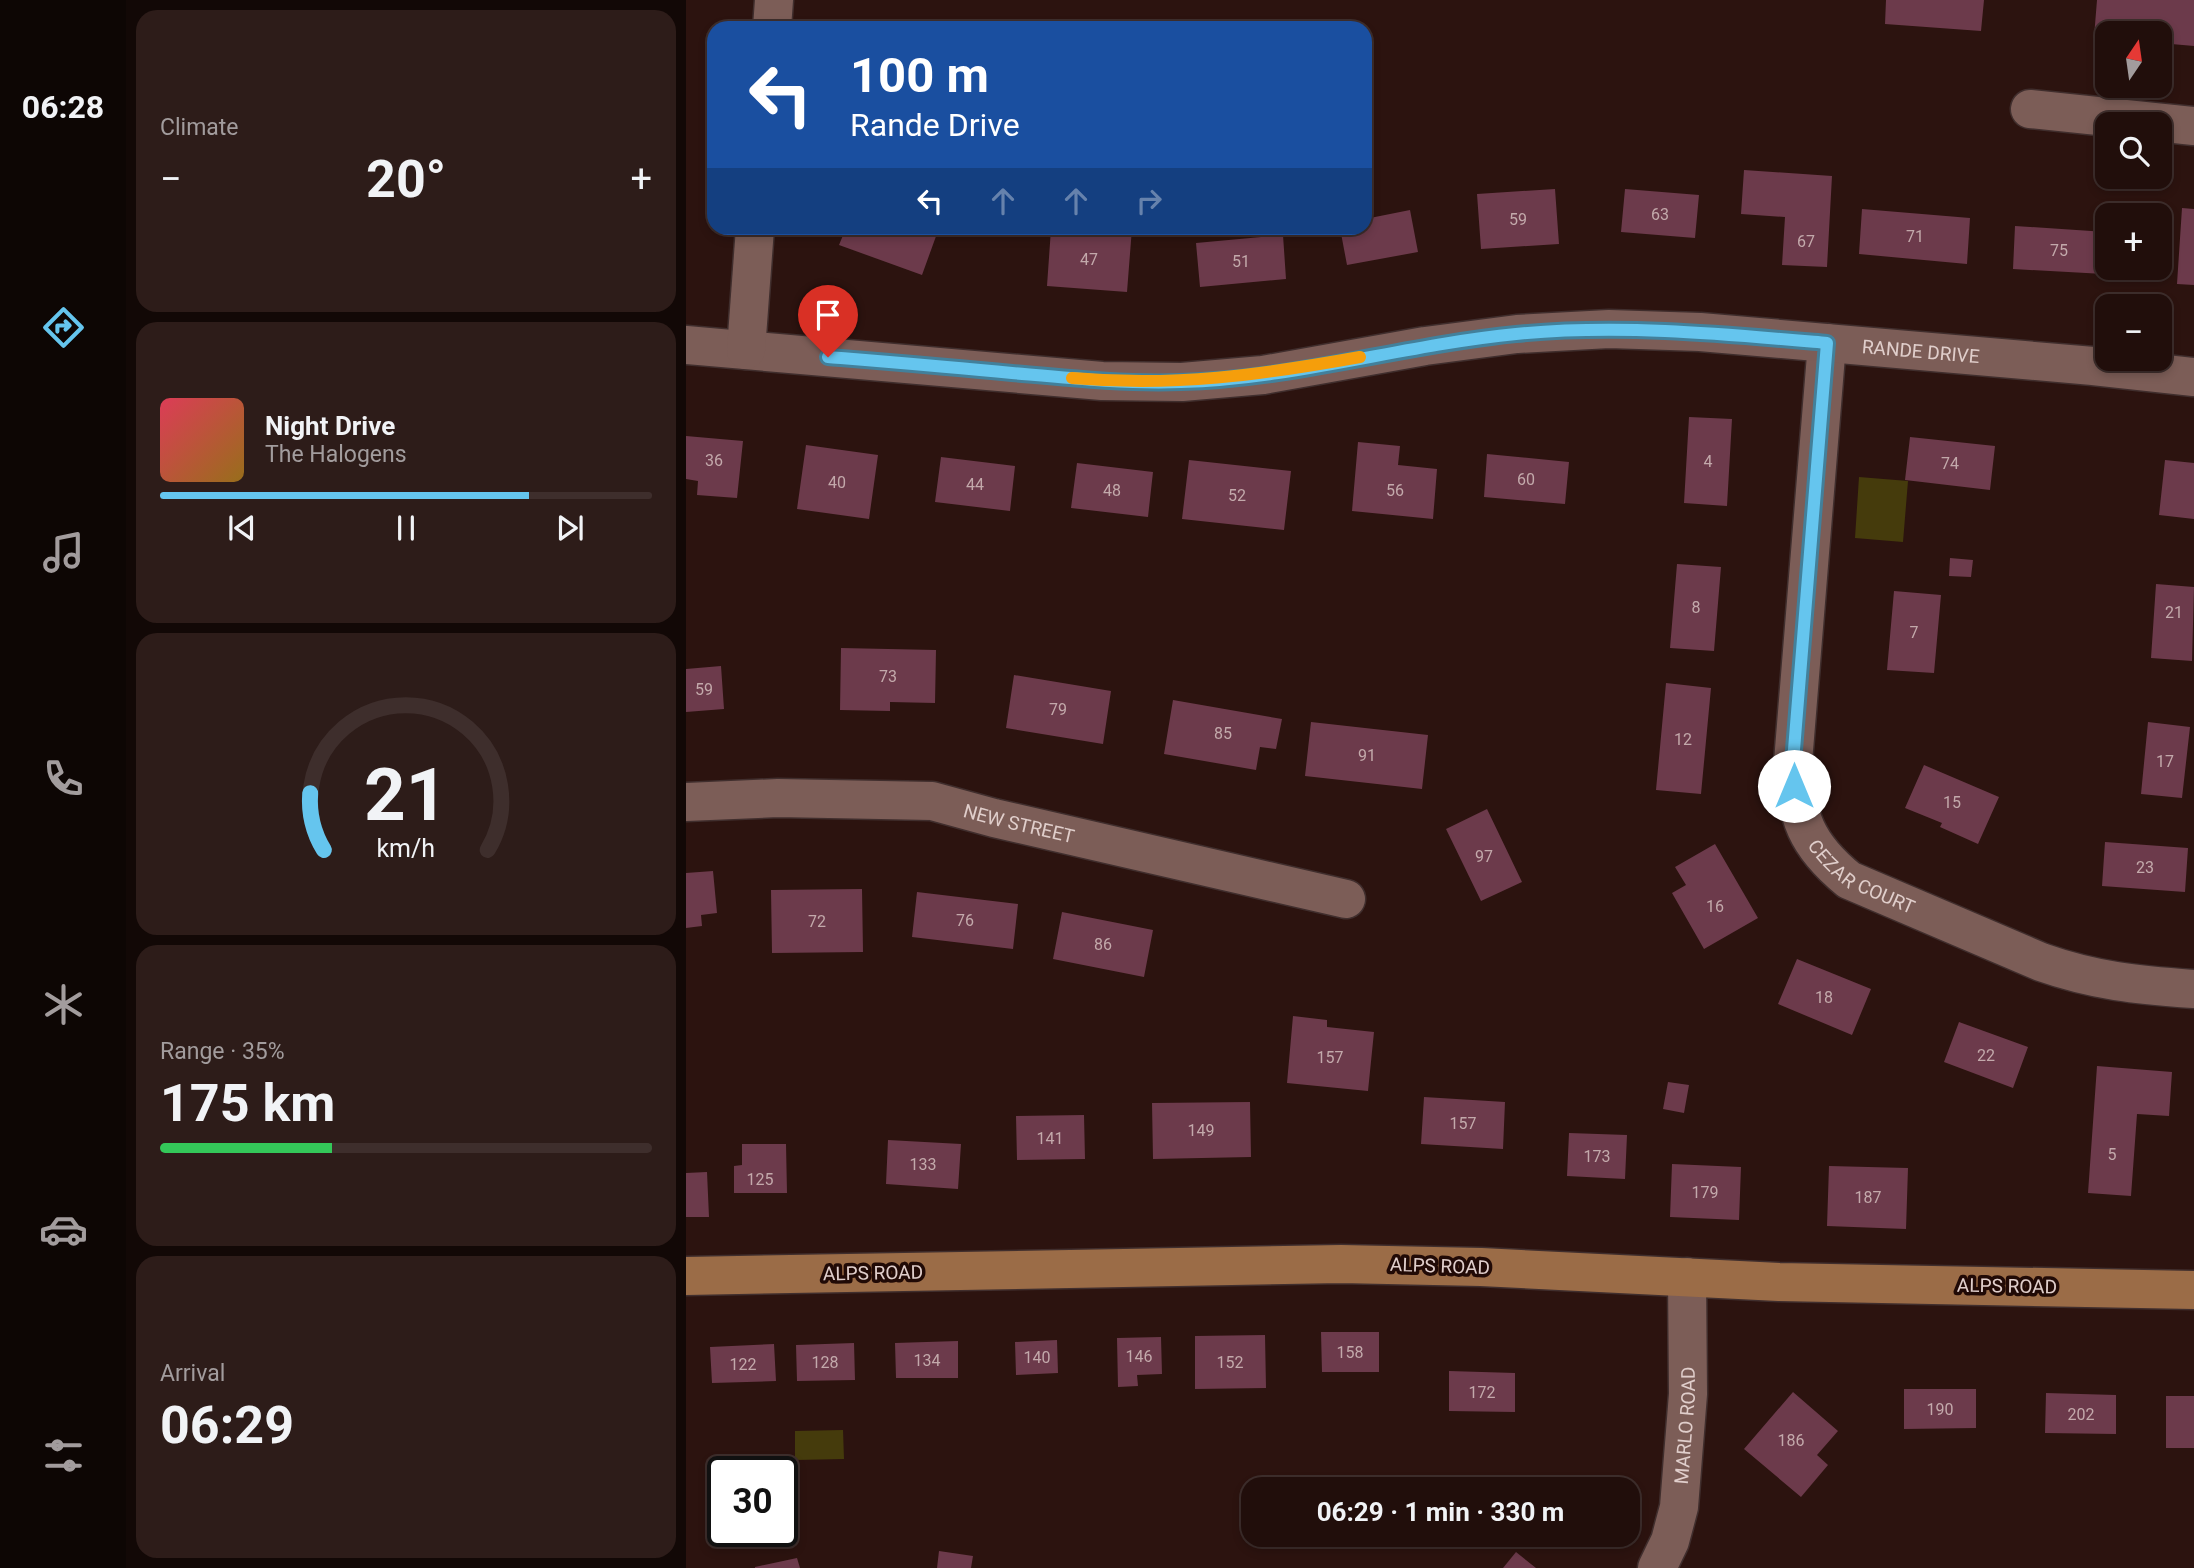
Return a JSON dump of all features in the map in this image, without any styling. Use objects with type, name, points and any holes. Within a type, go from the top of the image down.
[{"type":"main road","name":"ALPS ROAD","points":[[686,1276],[1341,1264],[1480,1267],[1779,1282],[2194,1290]]},
{"type":"street","points":[[772,21],[774,0]]},
{"type":"street","points":[[2030,109],[2194,127]]},
{"type":"street","points":[[746,350],[754,235]]},
{"type":"street","name":"RANDE DRIVE","points":[[686,345],[1102,381],[1182,382],[1263,375],[1425,345],[1517,334],[1609,329],[1700,332],[2194,377]]},
{"type":"street","name":"CEZAR COURT","points":[[1827,343],[1793,762],[1794,786],[1802,818],[1815,846],[1827,862],[1849,880],[2040,962],[2072,973],[2121,984],[2194,989]]},
{"type":"street","name":"NEW STREET","points":[[686,802],[765,798],[932,801],[994,818],[1346,899]]},
{"type":"street","name":"MARLO ROAD","points":[[1657,1568],[1670,1541],[1679,1507],[1688,1394],[1688,1278]]},
{"type":"shaded area","points":[[1859,477],[1908,481],[1903,542],[1855,538]]},
{"type":"shaded area","points":[[843,1430],[844,1459],[798,1460],[798,1456],[795,1456],[795,1431]]},
{"type":"building","points":[[1886,0],[1984,0],[1981,31],[1885,24]]},
{"type":"building","points":[[2097,0],[2194,0],[2194,46],[2172,44],[2172,21],[2095,21]]},
{"type":"building","points":[[1744,170],[1832,176],[1827,267],[1782,265],[1785,217],[1741,214]]},
{"type":"building","points":[[1555,189],[1559,244],[1481,249],[1477,194]]},
{"type":"building","points":[[1625,189],[1699,195],[1695,238],[1621,232]]},
{"type":"building","points":[[2182,208],[2194,209],[2194,285],[2177,284]]},
{"type":"building","points":[[1862,209],[1970,218],[1967,264],[1859,254]]},
{"type":"building","points":[[1410,210],[1418,252],[1347,265],[1341,235],[1372,235],[1372,218]]},
{"type":"building","points":[[2015,226],[2095,231],[2095,274],[2013,269]]},
{"type":"building","points":[[843,235],[936,235],[922,275],[839,245]]},
{"type":"building","points":[[1051,235],[1131,235],[1127,292],[1047,286]]},
{"type":"building","points":[[1283,235],[1286,279],[1200,287],[1196,243]]},
{"type":"building","points":[[1689,417],[1732,419],[1727,506],[1684,503]]},
{"type":"building","points":[[686,436],[743,441],[737,498],[697,495],[698,481],[686,479]]},
{"type":"building","points":[[1910,437],[1995,446],[1990,490],[1905,480]]},
{"type":"building","points":[[1358,442],[1400,446],[1398,465],[1437,469],[1433,519],[1352,511]]},
{"type":"building","points":[[806,445],[878,455],[869,519],[797,509]]},
{"type":"building","points":[[1487,454],[1569,462],[1565,504],[1484,497]]},
{"type":"building","points":[[941,457],[1015,466],[1010,511],[935,502]]},
{"type":"building","points":[[1189,460],[1291,471],[1284,530],[1182,519]]},
{"type":"building","points":[[2165,460],[2194,463],[2194,519],[2159,515]]},
{"type":"building","points":[[1077,463],[1153,472],[1148,517],[1071,508]]},
{"type":"building","points":[[1950,558],[1973,560],[1971,577],[1949,576]]},
{"type":"building","points":[[1677,564],[1721,567],[1714,651],[1670,648]]},
{"type":"building","points":[[2156,584],[2194,587],[2192,661],[2151,658]]},
{"type":"building","points":[[1894,591],[1941,595],[1934,673],[1887,670]]},
{"type":"building","points":[[841,648],[936,650],[935,703],[890,702],[890,711],[840,710]]},
{"type":"building","points":[[721,666],[724,709],[686,712],[686,669]]},
{"type":"building","points":[[1014,675],[1111,691],[1103,744],[1006,728]]},
{"type":"building","points":[[1666,683],[1711,688],[1701,794],[1656,790]]},
{"type":"building","points":[[1173,700],[1282,719],[1276,749],[1260,747],[1256,770],[1164,754]]},
{"type":"building","points":[[1311,722],[1428,735],[1422,789],[1305,776]]},
{"type":"building","points":[[2148,722],[2190,727],[2182,798],[2141,794]]},
{"type":"building","points":[[1924,765],[1999,797],[1978,844],[1940,827],[1942,823],[1905,808]]},
{"type":"building","points":[[1487,809],[1522,882],[1481,901],[1446,829]]},
{"type":"building","points":[[2105,842],[2188,848],[2185,892],[2102,886]]},
{"type":"building","points":[[1715,844],[1758,918],[1704,949],[1672,893],[1686,885],[1675,867]]},
{"type":"building","points":[[713,871],[717,913],[701,915],[702,926],[686,928],[686,873]]},
{"type":"building","points":[[862,889],[863,952],[772,953],[771,890]]},
{"type":"building","points":[[917,892],[1018,904],[1013,949],[912,937]]},
{"type":"building","points":[[1062,912],[1153,930],[1144,977],[1053,959]]},
{"type":"building","points":[[1797,959],[1871,989],[1852,1035],[1778,1004]]},
{"type":"building","points":[[1293,1016],[1327,1020],[1327,1027],[1374,1032],[1368,1091],[1287,1083]]},
{"type":"building","points":[[1959,1022],[2028,1047],[2013,1088],[1944,1062]]},
{"type":"building","points":[[2097,1066],[2172,1072],[2169,1116],[2137,1114],[2131,1196],[2088,1193]]},
{"type":"building","points":[[1668,1082],[1689,1085],[1684,1113],[1663,1109]]},
{"type":"building","points":[[1424,1097],[1505,1102],[1503,1149],[1421,1144]]},
{"type":"building","points":[[1250,1102],[1251,1157],[1153,1159],[1152,1103]]},
{"type":"building","points":[[1084,1115],[1085,1159],[1017,1160],[1016,1116]]},
{"type":"building","points":[[1569,1133],[1627,1135],[1625,1179],[1567,1176]]},
{"type":"building","points":[[888,1140],[961,1144],[958,1189],[886,1184]]},
{"type":"building","points":[[742,1144],[786,1144],[787,1193],[734,1193],[734,1166],[742,1165]]},
{"type":"building","points":[[1672,1164],[1741,1167],[1739,1220],[1670,1217]]},
{"type":"building","points":[[1829,1166],[1908,1168],[1906,1229],[1827,1226]]},
{"type":"building","points":[[707,1172],[709,1217],[686,1217],[686,1173]]},
{"type":"building","points":[[1321,1332],[1379,1332],[1379,1372],[1322,1372]]},
{"type":"building","points":[[1265,1335],[1266,1388],[1195,1389],[1195,1336]]},
{"type":"building","points":[[1161,1337],[1162,1374],[1137,1375],[1138,1386],[1118,1387],[1117,1338]]},
{"type":"building","points":[[1057,1340],[1058,1373],[1016,1375],[1015,1342]]},
{"type":"building","points":[[958,1341],[958,1378],[896,1378],[895,1343]]},
{"type":"building","points":[[854,1343],[855,1380],[797,1381],[796,1345]]},
{"type":"building","points":[[774,1344],[776,1381],[712,1383],[710,1347]]},
{"type":"building","points":[[1449,1371],[1515,1373],[1515,1412],[1449,1411]]},
{"type":"building","points":[[1904,1389],[1976,1389],[1976,1428],[1904,1429]]},
{"type":"building","points":[[1793,1392],[1838,1431],[1817,1455],[1828,1465],[1801,1497],[1744,1449]]},
{"type":"building","points":[[2046,1393],[2116,1395],[2116,1434],[2045,1433]]},
{"type":"building","points":[[2166,1396],[2194,1396],[2194,1448],[2166,1448]]},
{"type":"building","points":[[939,1551],[973,1556],[971,1568],[937,1568]]},
{"type":"building","points":[[1516,1552],[1536,1568],[1503,1568]]},
{"type":"building","points":[[797,1558],[800,1568],[755,1568],[755,1567]]},
{"type":"slow traffic","points":[[1072,378],[1182,382],[1263,375],[1360,357]]},
{"type":"route","points":[[828,357],[1102,381],[1182,382],[1263,375],[1425,345],[1517,334],[1609,329],[1700,332],[1827,343],[1793,762],[1794,786]]}]
